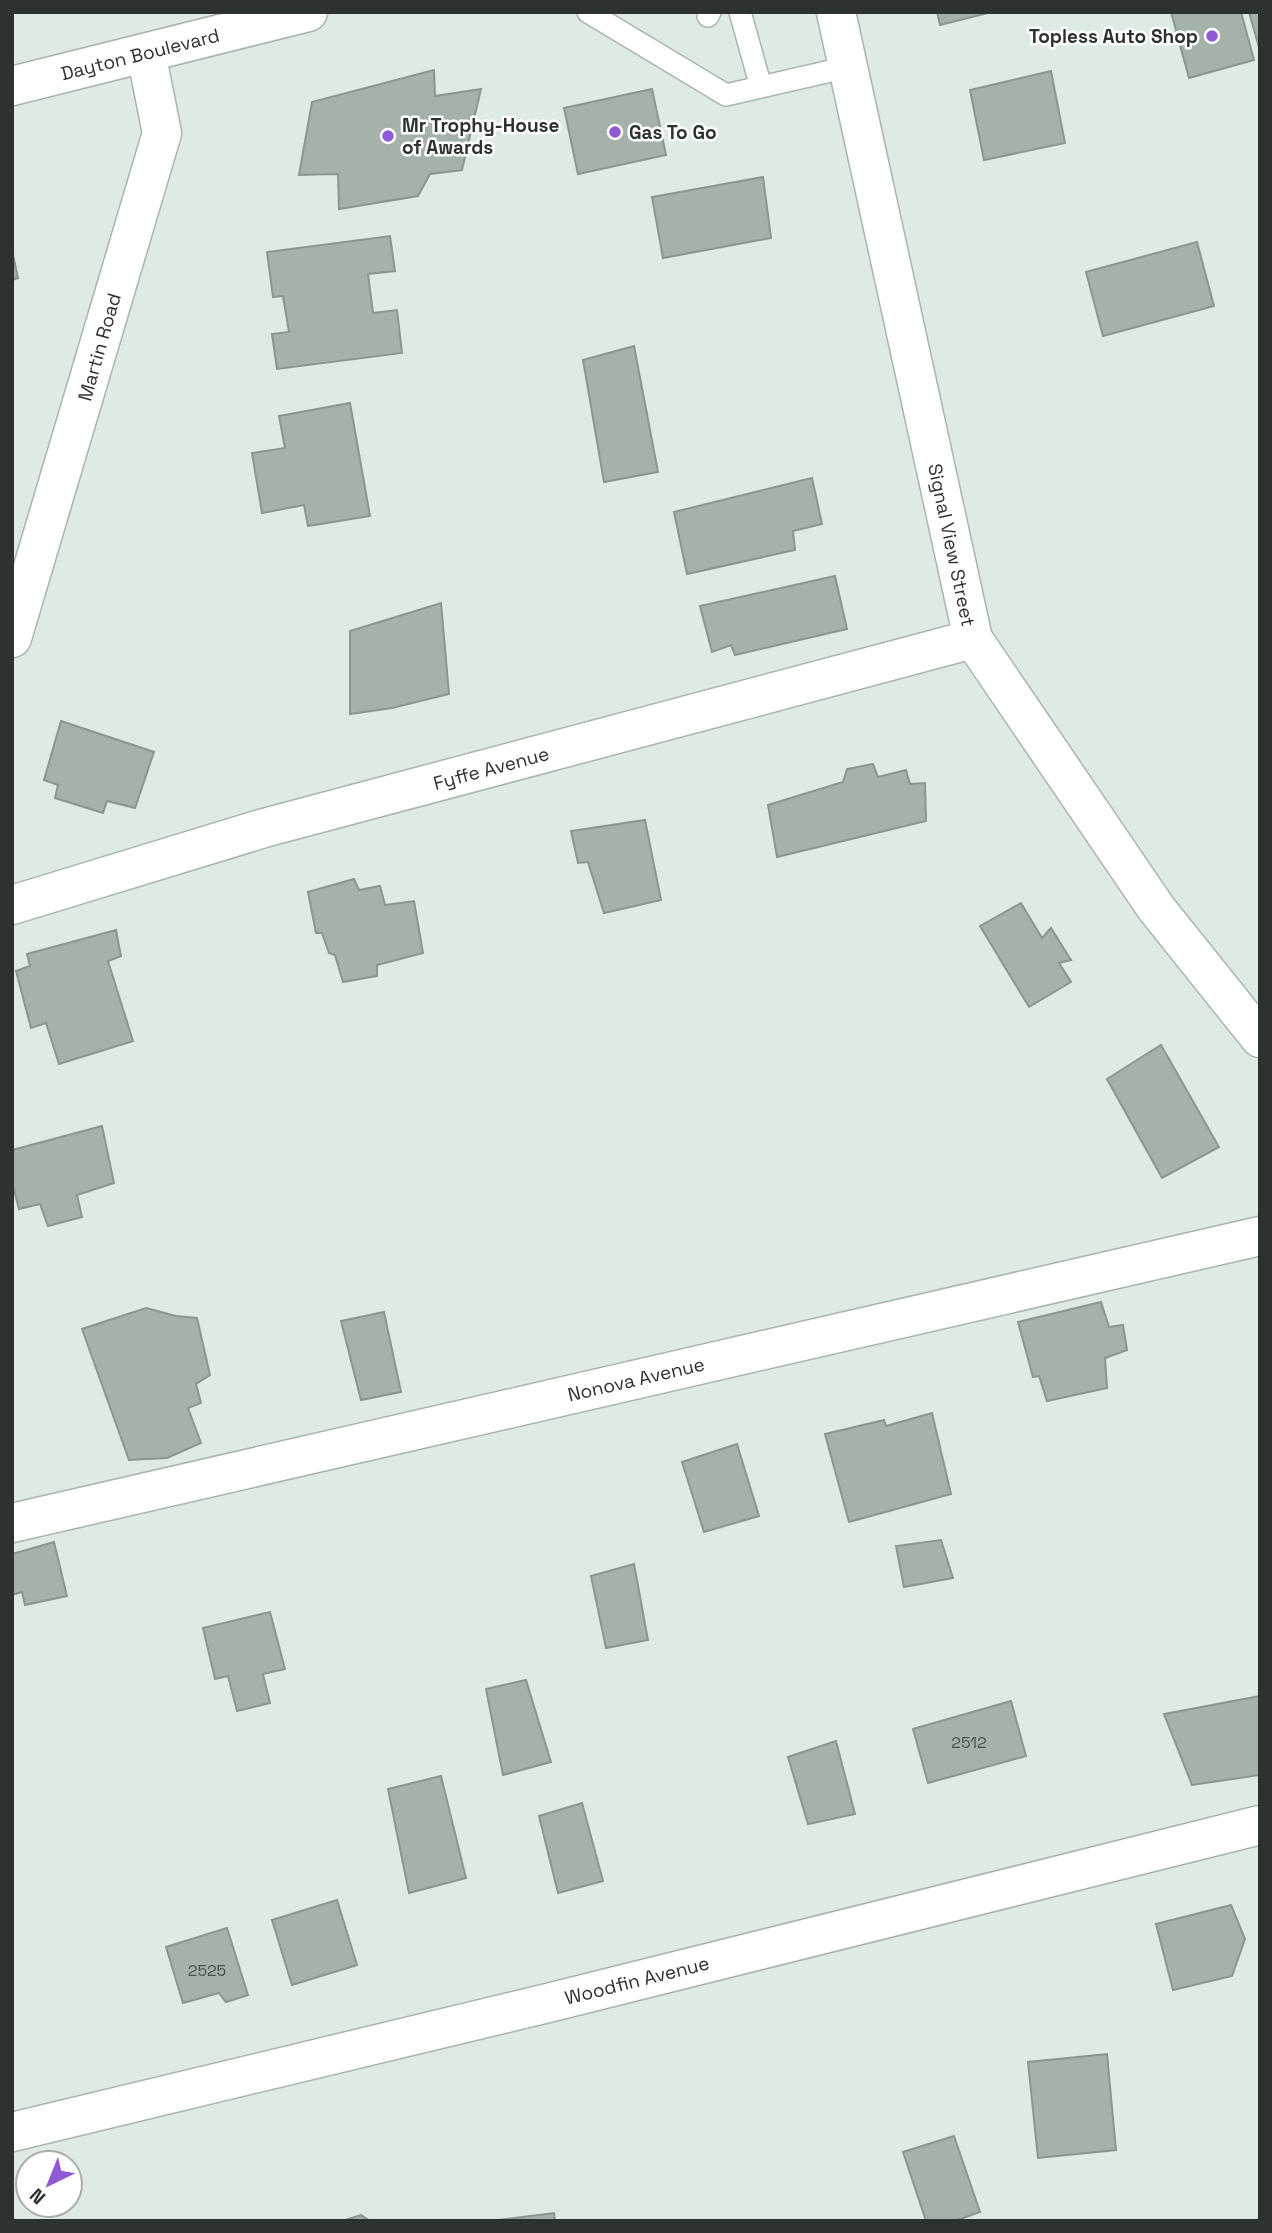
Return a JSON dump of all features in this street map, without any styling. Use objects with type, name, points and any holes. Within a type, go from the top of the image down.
[{"type":"street","name":"Dayton Boulevard","points":[[12,86],[308,12]]},
{"type":"street","name":"Signal View Street","points":[[836,12],[973,639],[1156,908],[1260,1038]]},
{"type":"street","name":"Martin Road","points":[[12,638],[21,579],[162,133],[146,53]]},
{"type":"street","name":"Fyffe Avenue","points":[[12,905],[264,828],[973,639]]},
{"type":"street","name":"Nonova Avenue","points":[[12,1523],[1260,1236]]},
{"type":"street","name":"Woodfin Avenue","points":[[12,2132],[548,2003],[1260,1825]]},
{"type":"lane","points":[[588,12],[682,61],[726,95],[848,67]]},
{"type":"lane","points":[[740,12],[761,87]]},
{"type":"building","points":[[937,12],[992,12],[940,25]]},
{"type":"building","name":"Topless Auto Shop","points":[[1171,12],[1241,12],[1254,60],[1189,78]]},
{"type":"building","points":[[1249,12],[1260,12],[1260,51]]},
{"type":"building","name":"Mr Trophy-House of Awards","points":[[434,70],[435,96],[481,89],[462,170],[430,174],[418,196],[339,209],[338,174],[299,175],[312,102]]},
{"type":"building","points":[[1051,71],[1065,143],[984,160],[970,90]]},
{"type":"building","name":"Gas To Go","points":[[652,89],[666,155],[578,174],[564,108]]},
{"type":"building","points":[[763,177],[771,238],[663,258],[652,197]]},
{"type":"building","points":[[390,236],[395,271],[368,274],[373,313],[397,310],[402,353],[277,369],[272,334],[289,332],[283,296],[273,297],[267,252]]},
{"type":"building","points":[[1197,242],[1214,306],[1103,336],[1086,272]]},
{"type":"building","points":[[12,250],[18,278],[12,280]]},
{"type":"building","points":[[634,346],[658,472],[604,482],[583,360]]},
{"type":"building","points":[[350,403],[370,516],[308,526],[304,505],[262,513],[252,453],[285,448],[279,416]]},
{"type":"building","points":[[812,478],[822,524],[793,531],[795,550],[687,574],[674,512]]},
{"type":"building","points":[[835,576],[847,629],[735,655],[731,645],[712,652],[700,606]]},
{"type":"building","points":[[441,603],[449,694],[392,708],[350,714],[350,631]]},
{"type":"building","points":[[61,721],[154,752],[135,808],[107,801],[103,813],[55,798],[58,785],[44,780]]},
{"type":"building","points":[[873,764],[878,777],[906,770],[910,784],[925,783],[926,821],[777,857],[768,805],[843,782],[847,769]]},
{"type":"building","points":[[645,820],[661,900],[604,913],[588,862],[578,863],[571,831]]},
{"type":"building","points":[[354,879],[359,890],[380,886],[385,905],[414,901],[423,953],[377,965],[377,976],[343,982],[335,955],[329,953],[322,933],[316,933],[308,892]]},
{"type":"building","points":[[1021,903],[1042,938],[1051,928],[1071,960],[1059,963],[1071,982],[1029,1007],[980,926]]},
{"type":"building","points":[[116,930],[121,956],[108,961],[133,1041],[59,1064],[46,1023],[31,1028],[16,971],[30,966],[27,954]]},
{"type":"building","points":[[1161,1045],[1219,1147],[1162,1178],[1107,1079]]},
{"type":"building","points":[[102,1126],[114,1183],[77,1195],[82,1217],[48,1226],[40,1204],[19,1209],[12,1182],[12,1150]]},
{"type":"building","points":[[1101,1302],[1109,1327],[1123,1325],[1127,1350],[1105,1358],[1107,1388],[1047,1401],[1039,1376],[1033,1377],[1018,1322]]},
{"type":"building","points":[[146,1308],[197,1318],[210,1375],[196,1384],[201,1403],[188,1408],[201,1443],[167,1458],[129,1460],[82,1329]]},
{"type":"building","points":[[384,1312],[401,1392],[361,1400],[341,1321]]},
{"type":"building","points":[[932,1413],[951,1494],[849,1522],[825,1434],[884,1420],[886,1426]]},
{"type":"building","points":[[737,1444],[759,1516],[704,1532],[682,1462]]},
{"type":"building","points":[[941,1540],[953,1578],[904,1587],[896,1546]]},
{"type":"building","points":[[54,1542],[67,1596],[25,1605],[22,1592],[12,1595],[12,1554]]},
{"type":"building","points":[[634,1564],[648,1640],[606,1648],[591,1576]]},
{"type":"building","points":[[270,1612],[285,1669],[263,1674],[270,1703],[237,1711],[228,1676],[215,1679],[203,1628]]},
{"type":"building","points":[[526,1680],[551,1762],[503,1775],[486,1689]]},
{"type":"building","points":[[1260,1696],[1260,1775],[1192,1785],[1164,1714]]},
{"type":"building","points":[[1011,1701],[1026,1756],[928,1783],[913,1729]]},
{"type":"building","points":[[836,1741],[855,1814],[808,1824],[788,1757]]},
{"type":"building","points":[[441,1776],[466,1878],[409,1893],[388,1789]]},
{"type":"building","points":[[582,1803],[603,1881],[558,1893],[539,1816]]},
{"type":"building","points":[[337,1900],[357,1965],[292,1985],[272,1920]]},
{"type":"building","points":[[1231,1905],[1245,1939],[1232,1976],[1173,1990],[1156,1924]]},
{"type":"building","points":[[227,1928],[248,1995],[226,2002],[219,1993],[183,2003],[166,1947]]},
{"type":"building","points":[[1107,2054],[1116,2150],[1038,2158],[1028,2062]]},
{"type":"building","points":[[954,2136],[980,2212],[955,2221],[926,2221],[903,2152]]},
{"type":"building","points":[[554,2213],[555,2221],[490,2221]]},
{"type":"building","points":[[361,2215],[370,2221],[342,2221]]},
{"type":"place","name":"Topless Auto Shop","points":[[1212,36]]},
{"type":"place","name":"Gas To Go","points":[[615,132]]},
{"type":"place","name":"Mr Trophy-House of Awards","points":[[388,136]]}]
